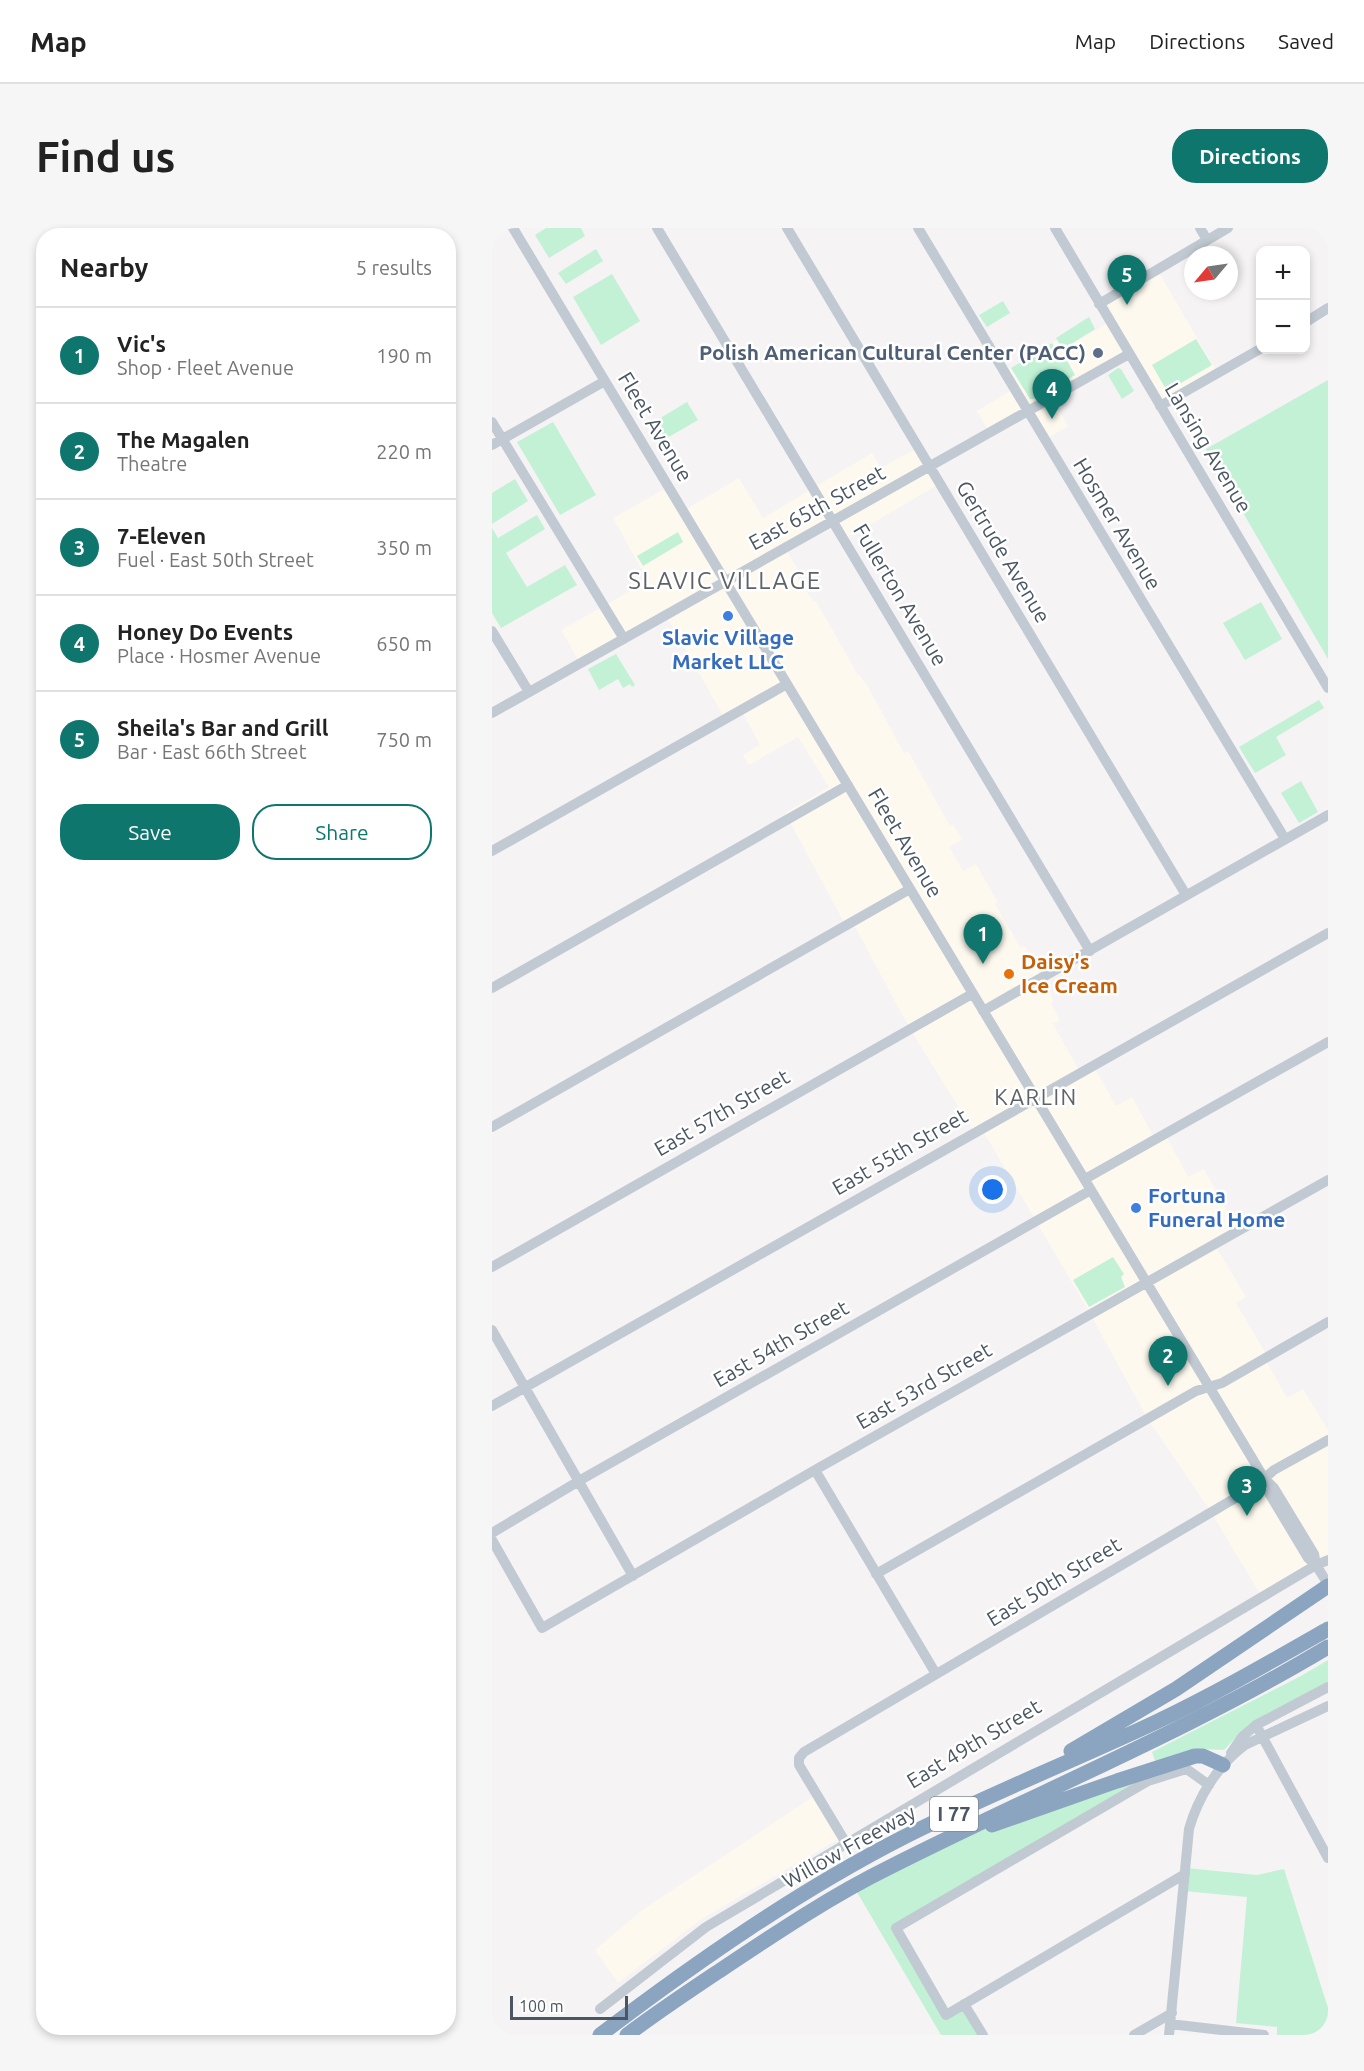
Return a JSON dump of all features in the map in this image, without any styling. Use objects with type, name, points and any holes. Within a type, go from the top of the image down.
[{"type":"highway","points":[[1001,1792],[1176,1689],[1328,1585]]},
{"type":"highway","name":"Willow Freeway","points":[[600,2035],[738,1936],[818,1886],[904,1837],[1159,1720],[1328,1629]]},
{"type":"highway","name":"Willow Freeway","points":[[627,2035],[791,1922],[890,1867],[1018,1803],[1195,1720],[1328,1647]]},
{"type":"highway","points":[[936,1846],[1117,1781],[1195,1756],[1203,1756],[1222,1765]]},
{"type":"street","name":"Fleet Avenue","points":[[513,228],[1264,1478],[1268,1492],[1308,1558],[1316,1564],[1328,1585]]},
{"type":"street","name":"Fullerton Avenue","points":[[657,228],[1090,951]]},
{"type":"street","name":"Gertrude Avenue","points":[[788,228],[1186,895]]},
{"type":"street","name":"Hosmer Avenue","points":[[918,228],[1285,839]]},
{"type":"street","name":"Lansing Avenue","points":[[1055,228],[1328,688]]},
{"type":"street","points":[[1200,228],[1207,240]]},
{"type":"street","points":[[1099,304],[1228,228]]},
{"type":"street","points":[[1310,319],[1328,308]]},
{"type":"street","points":[[1160,406],[1256,351]]},
{"type":"street","name":"East 65th Street","points":[[492,713],[1129,354]]},
{"type":"street","points":[[497,442],[605,381]]},
{"type":"street","points":[[492,422],[497,442],[624,639]]},
{"type":"street","points":[[492,631],[529,692]]},
{"type":"street","points":[[492,851],[787,684]]},
{"type":"street","points":[[492,988],[848,785]]},
{"type":"street","points":[[983,1011],[1328,815]]},
{"type":"street","points":[[492,1128],[910,889]]},
{"type":"street","name":"East 55th Street","points":[[492,1406],[1328,933]]},
{"type":"street","name":"East 57th Street","points":[[492,1267],[972,994]]},
{"type":"street","points":[[1085,1179],[1328,1042]]},
{"type":"street","name":"East 53rd Street","points":[[492,1540],[542,1628],[815,1470],[1328,1180]]},
{"type":"street","name":"East 54th Street","points":[[492,1533],[1091,1190]]},
{"type":"street","points":[[876,1574],[1196,1390],[1222,1383],[1328,1322]]},
{"type":"street","points":[[492,1330],[633,1576]]},
{"type":"street","name":"East 50th Street","points":[[846,1843],[800,1764],[799,1758],[804,1752],[1254,1487],[1274,1470],[1328,1440]]},
{"type":"street","points":[[815,1470],[936,1674]]},
{"type":"street","name":"East 49th Street","points":[[600,2009],[706,1927],[1316,1564],[1328,1560]]},
{"type":"street","points":[[1170,2024],[1189,1829],[1193,1815],[1209,1785],[1242,1737],[1256,1725],[1328,1687]]},
{"type":"street","points":[[1222,1765],[1235,1753],[1262,1737],[1328,1706]]},
{"type":"street","points":[[1256,1725],[1327,1853]]},
{"type":"street","points":[[1185,1874],[946,2015],[896,1928],[1148,1781],[1188,1770],[1209,1785]]},
{"type":"street","points":[[964,2004],[983,2035]]},
{"type":"street","points":[[1134,2035],[1170,2024],[1264,2035]]},
{"type":"shaded area","points":[[1157,269],[1218,374],[1160,406],[1129,354],[1052,398],[1068,426],[1044,440],[1027,411],[990,433],[977,411],[1014,389],[1004,372],[1056,340],[1063,350],[1109,322],[1099,304]]},
{"type":"shaded area","points":[[919,447],[939,484],[844,540],[832,521],[785,548],[797,568],[793,571],[814,602],[816,601],[858,675],[868,687],[904,753],[908,751],[950,826],[953,824],[962,840],[949,847],[963,871],[976,864],[998,902],[995,904],[1021,948],[1025,946],[1054,1001],[1051,1003],[1060,1020],[1053,1024],[1080,1072],[1093,1065],[1116,1106],[1132,1097],[1155,1139],[1165,1134],[1188,1177],[1204,1169],[1238,1231],[1215,1245],[1246,1297],[1236,1303],[1268,1357],[1265,1359],[1287,1398],[1303,1389],[1328,1430],[1328,1556],[1262,1597],[1211,1512],[1147,1418],[1091,1315],[982,1129],[974,1132],[910,1029],[853,923],[846,926],[785,813],[829,787],[798,737],[749,765],[743,755],[760,745],[741,710],[725,719],[666,615],[580,663],[561,630],[648,581],[613,518],[668,487],[683,511],[739,478],[763,518],[872,453],[881,468]]},
{"type":"shaded area","points":[[817,1794],[842,1837],[700,1920],[618,1983],[595,1950],[642,1910]]},
{"type":"green space","points":[[546,228],[581,228],[585,236],[549,258],[535,235]]},
{"type":"green space","points":[[596,249],[603,261],[566,284],[558,273]]},
{"type":"green space","points":[[612,274],[640,321],[601,345],[573,297]]},
{"type":"green space","points":[[1003,301],[1010,313],[987,327],[979,315]]},
{"type":"green space","points":[[1089,317],[1095,329],[1063,349],[1056,338]]},
{"type":"green space","points":[[1196,339],[1212,365],[1167,391],[1152,365]]},
{"type":"green space","points":[[1052,343],[1060,357],[1064,355],[1075,375],[1030,399],[1011,368]]},
{"type":"green space","points":[[1118,368],[1121,369],[1134,391],[1122,399],[1108,375]]},
{"type":"green space","points":[[1328,380],[1328,659],[1206,449]]},
{"type":"green space","points":[[687,402],[698,420],[660,442],[649,425]]},
{"type":"green space","points":[[553,422],[596,495],[560,515],[517,442]]},
{"type":"green space","points":[[515,479],[528,501],[492,524],[492,493]]},
{"type":"green space","points":[[537,515],[545,529],[506,553],[527,587],[565,565],[577,585],[501,628],[492,613],[492,528],[498,538]]},
{"type":"green space","points":[[678,532],[683,542],[643,566],[637,556]]},
{"type":"green space","points":[[1261,602],[1282,639],[1245,660],[1223,623]]},
{"type":"green space","points":[[616,654],[635,685],[632,687],[630,684],[623,688],[618,679],[599,690],[588,669]]},
{"type":"green space","points":[[1319,700],[1324,708],[1276,737],[1286,755],[1255,773],[1239,747]]},
{"type":"green space","points":[[1301,781],[1318,812],[1299,823],[1281,793]]},
{"type":"green space","points":[[1113,1257],[1124,1274],[1121,1277],[1125,1287],[1089,1307],[1073,1280]]},
{"type":"green space","points":[[1328,1660],[1328,1687],[1240,1733],[1224,1750],[1204,1749],[1156,1763],[1152,1752]]},
{"type":"green space","points":[[1117,1781],[1148,1781],[897,1928],[946,2015],[964,2004],[983,2035],[941,2035],[854,1887],[936,1846]]},
{"type":"green space","points":[[1186,1868],[1257,1875],[1284,1869],[1328,2008],[1328,2035],[1277,2035],[1277,2027],[1236,2023],[1247,1897],[1184,1891]]},
{"type":"place","name":"Sheila's Bar and Grill","points":[[1127,305]]},
{"type":"place","name":"Polish American Cultural Center (PACC)","points":[[1098,353]]},
{"type":"place","name":"Honey Do Events","points":[[1052,419]]},
{"type":"place","name":"Slavic Village Market LLC","points":[[728,616]]},
{"type":"place","name":"Vic's","points":[[983,964]]},
{"type":"place","name":"Daisy's Ice Cream","points":[[1009,974]]},
{"type":"place","name":"Fortuna Funeral Home","points":[[1136,1208]]},
{"type":"place","name":"The Magalen","points":[[1168,1386]]},
{"type":"place","name":"7-Eleven","points":[[1247,1516]]},
{"type":"district","name":"SLAVIC VILLAGE","points":[[725,581]]},
{"type":"district","name":"KARLIN","points":[[1036,1097]]}]
